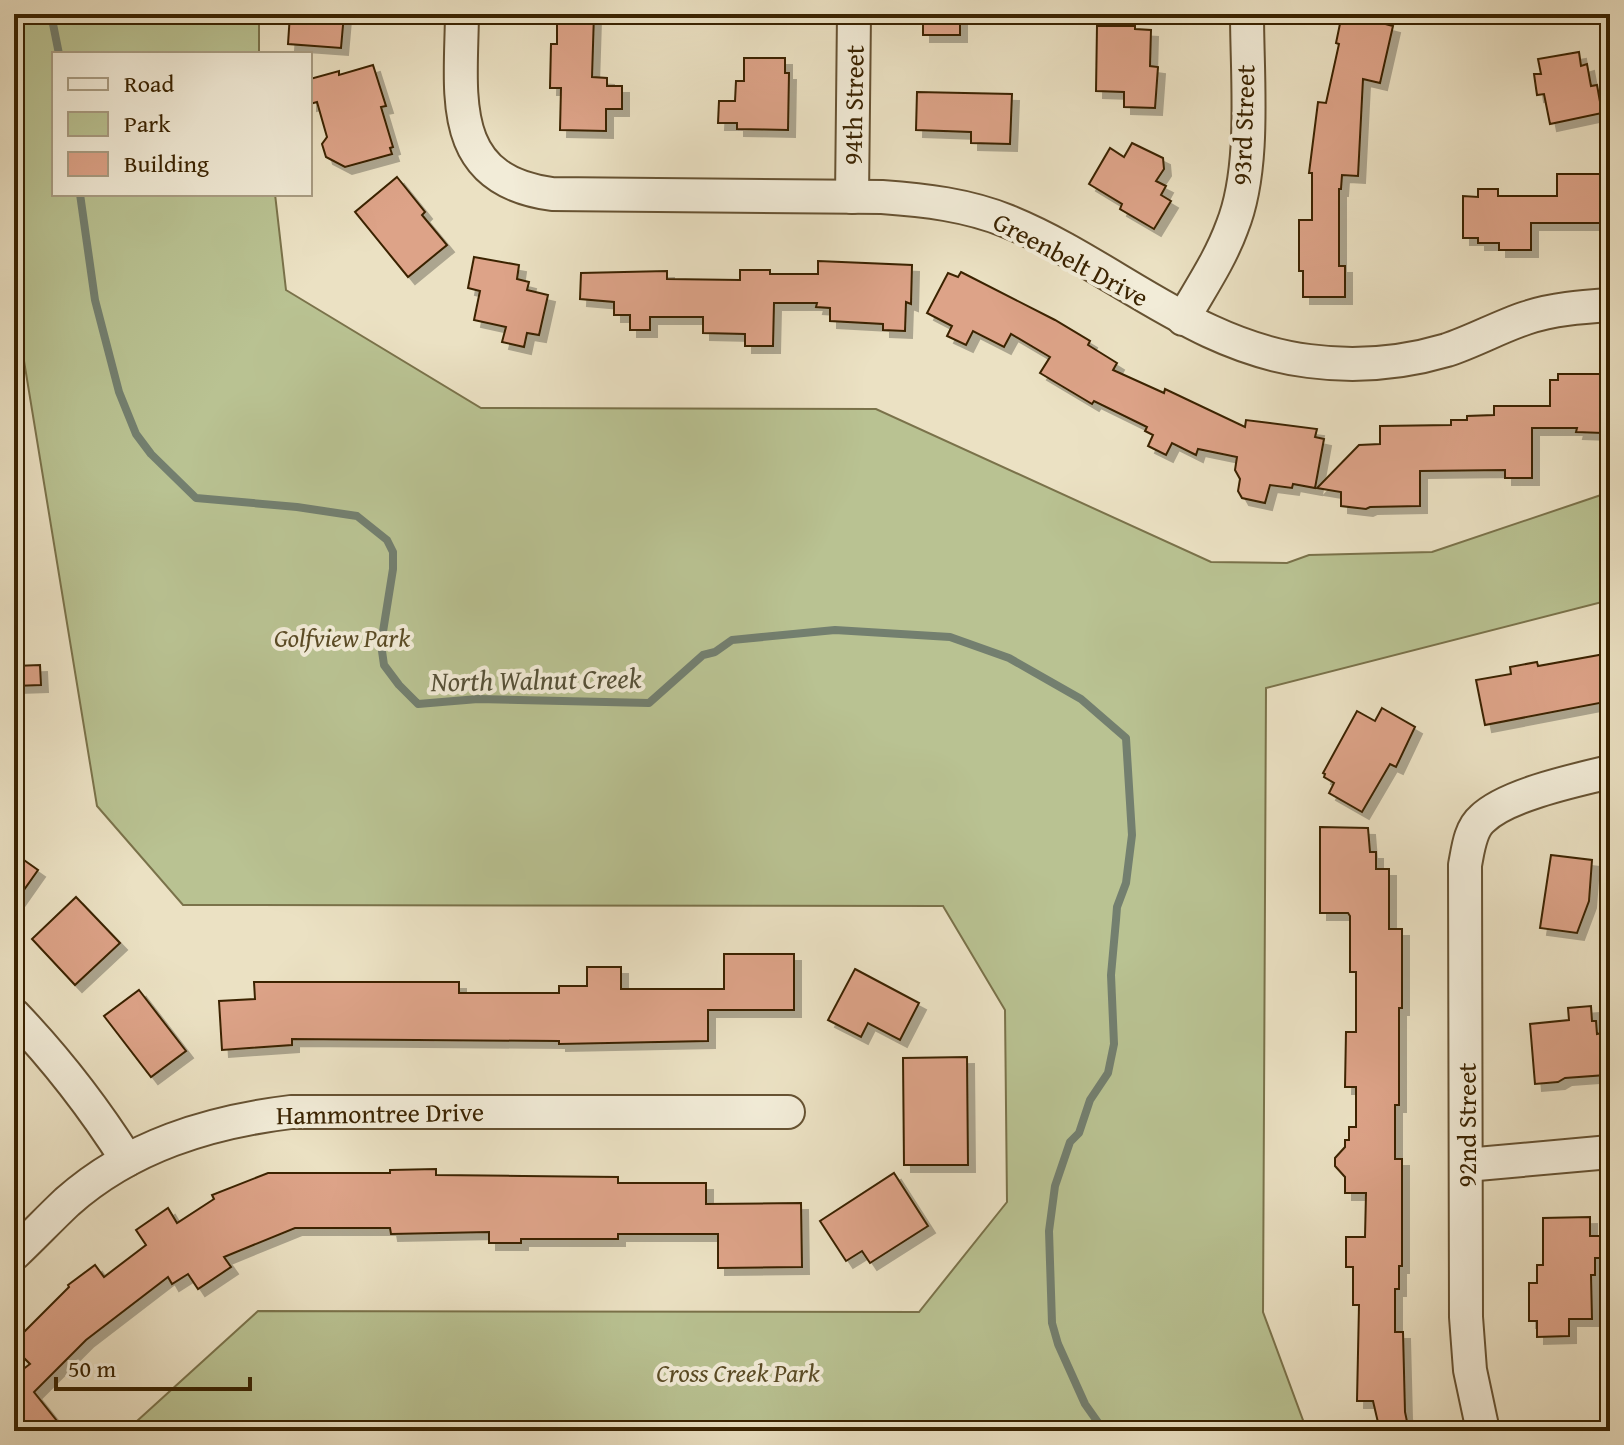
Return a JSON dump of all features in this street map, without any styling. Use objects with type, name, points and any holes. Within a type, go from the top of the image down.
[{"type":"street","name":"Greenbelt Drive","points":[[462,14],[461,102],[465,127],[474,149],[489,168],[508,183],[530,191],[552,194],[923,199],[968,208],[1008,222],[1049,242],[1223,339],[1263,353],[1308,361],[1353,364],[1396,361],[1446,350],[1526,318],[1569,308],[1610,305]]},
{"type":"street","name":"94th Street","points":[[852,197],[854,14]]},
{"type":"street","name":"93rd Street","points":[[1183,319],[1233,226],[1243,188],[1247,150],[1247,14]]},
{"type":"street","name":"92nd Street","points":[[1483,1431],[1470,1370],[1466,1317],[1465,865],[1479,820],[1512,801],[1610,772]]},
{"type":"street","points":[[14,1015],[46,1048],[89,1103],[127,1160]]},
{"type":"street","name":"Hammontree Drive","points":[[14,1254],[69,1200],[127,1160],[168,1140],[243,1118],[291,1112],[788,1112]]},
{"type":"street","points":[[1466,1165],[1610,1152]]},
{"type":"green space","name":"Golfview Park","points":[[14,14],[259,14],[259,52],[52,52],[52,196],[275,196],[286,290],[481,408],[876,409],[1211,562],[1287,563],[1309,555],[1432,552],[1610,492],[1610,600],[1266,688],[1263,1312],[1307,1431],[126,1431],[258,1311],[919,1312],[1007,1202],[1005,1010],[943,906],[183,905],[97,806],[14,300]]},
{"type":"building","points":[[290,14],[344,14],[341,48],[288,44]]},
{"type":"building","points":[[557,14],[594,14],[592,77],[607,78],[607,86],[622,86],[622,109],[606,109],[606,131],[560,130],[561,88],[550,88],[551,44],[557,44]]},
{"type":"building","points":[[923,14],[960,14],[960,35],[923,35]]},
{"type":"building","points":[[1342,14],[1376,14],[1374,21],[1393,26],[1380,83],[1363,79],[1358,176],[1342,175],[1339,189],[1339,266],[1345,266],[1345,297],[1303,297],[1303,271],[1299,271],[1299,220],[1312,220],[1312,173],[1309,173],[1318,102],[1326,103]]},
{"type":"building","points":[[1097,26],[1135,26],[1135,29],[1151,30],[1150,66],[1158,67],[1155,108],[1124,107],[1124,92],[1096,91]]},
{"type":"building","points":[[1579,52],[1581,66],[1587,64],[1591,86],[1597,85],[1602,113],[1550,124],[1544,94],[1537,95],[1534,74],[1541,74],[1538,59]]},
{"type":"building","points":[[744,58],[785,58],[785,73],[789,73],[788,130],[737,129],[737,123],[718,123],[719,101],[735,101],[736,81],[744,81]]},
{"type":"building","points":[[373,65],[386,106],[381,107],[393,147],[390,148],[392,154],[345,167],[326,157],[322,144],[327,137],[317,102],[312,103],[312,78],[339,71],[339,75]]},
{"type":"building","points":[[917,92],[1012,94],[1010,144],[971,143],[971,132],[916,130]]},
{"type":"building","points":[[1132,143],[1163,158],[1164,169],[1156,181],[1166,186],[1161,195],[1171,201],[1154,229],[1120,209],[1122,204],[1089,184],[1110,148],[1124,157]]},
{"type":"building","points":[[1557,174],[1610,174],[1610,223],[1531,223],[1531,250],[1499,250],[1499,243],[1478,243],[1478,238],[1463,238],[1463,196],[1478,197],[1478,189],[1498,189],[1498,196],[1557,196]]},
{"type":"building","points":[[397,177],[447,245],[408,277],[355,212]]},
{"type":"building","points":[[474,257],[519,265],[517,279],[529,282],[527,290],[548,295],[539,335],[527,333],[524,347],[502,342],[506,327],[474,320],[480,291],[468,288]]},
{"type":"building","points":[[818,261],[912,265],[911,304],[906,302],[905,331],[883,330],[883,324],[830,321],[830,308],[816,307],[817,303],[774,303],[773,346],[745,346],[745,334],[703,333],[703,317],[650,317],[650,330],[630,330],[630,315],[614,315],[614,302],[580,299],[581,273],[667,271],[667,279],[740,280],[740,270],[770,270],[770,274],[818,274]]},
{"type":"building","points":[[961,272],[1055,320],[1090,341],[1088,345],[1117,363],[1113,370],[1164,393],[1165,389],[1245,427],[1246,420],[1317,429],[1315,437],[1324,439],[1315,488],[1293,484],[1292,488],[1270,485],[1265,503],[1242,498],[1238,491],[1240,479],[1235,470],[1237,457],[1198,449],[1196,455],[1172,443],[1166,455],[1148,446],[1153,435],[1145,431],[1147,427],[1094,401],[1092,404],[1040,373],[1050,357],[1011,334],[1004,347],[973,331],[966,345],[947,336],[952,326],[927,313],[948,273],[958,277]]},
{"type":"building","points":[[1558,374],[1610,374],[1610,423],[1603,423],[1603,433],[1576,432],[1577,428],[1532,428],[1532,478],[1505,478],[1505,470],[1420,471],[1420,506],[1366,509],[1341,506],[1341,492],[1317,488],[1359,445],[1380,444],[1380,426],[1451,425],[1451,420],[1467,420],[1467,416],[1494,415],[1494,406],[1550,406],[1550,380],[1558,380]]},
{"type":"building","points":[[1610,653],[1610,701],[1485,725],[1476,680],[1511,674],[1510,667],[1537,662],[1538,666]]},
{"type":"building","points":[[40,665],[41,685],[14,686],[14,666]]},
{"type":"building","points":[[1382,708],[1415,727],[1396,767],[1390,764],[1362,812],[1329,793],[1334,783],[1323,773],[1357,711],[1375,721]]},
{"type":"building","points":[[1320,827],[1368,828],[1370,852],[1376,852],[1376,869],[1389,869],[1389,929],[1402,929],[1402,1008],[1399,1008],[1399,1105],[1395,1105],[1395,1159],[1402,1159],[1402,1266],[1399,1266],[1399,1289],[1395,1289],[1395,1332],[1403,1332],[1405,1412],[1409,1431],[1380,1431],[1373,1401],[1357,1401],[1359,1305],[1353,1305],[1353,1267],[1346,1267],[1346,1237],[1365,1237],[1366,1193],[1345,1193],[1345,1177],[1335,1166],[1335,1158],[1345,1147],[1345,1140],[1349,1140],[1349,1127],[1356,1127],[1356,1087],[1345,1087],[1346,1032],[1356,1032],[1356,972],[1350,972],[1350,916],[1348,913],[1320,913]]},
{"type":"building","points":[[14,853],[38,870],[14,904]]},
{"type":"building","points":[[1551,855],[1592,860],[1589,901],[1577,933],[1540,928]]},
{"type":"building","points":[[76,897],[120,943],[75,985],[32,939]]},
{"type":"building","points":[[724,954],[794,954],[794,1010],[708,1010],[708,1041],[559,1044],[559,1041],[292,1039],[292,1045],[222,1050],[219,1001],[255,999],[254,982],[459,982],[459,993],[559,993],[559,986],[587,986],[587,967],[621,967],[621,989],[724,989]]},
{"type":"building","points":[[855,969],[919,1003],[900,1040],[868,1023],[861,1037],[828,1020]]},
{"type":"building","points":[[139,990],[186,1051],[151,1077],[104,1016]]},
{"type":"building","points":[[1591,1006],[1597,1034],[1602,1033],[1606,1075],[1535,1084],[1530,1024],[1569,1020],[1568,1008]]},
{"type":"building","points":[[967,1057],[968,1165],[904,1165],[903,1058]]},
{"type":"building","points":[[436,1169],[436,1175],[618,1177],[618,1183],[706,1183],[706,1204],[801,1203],[802,1267],[718,1268],[718,1234],[618,1234],[618,1239],[521,1239],[521,1243],[489,1243],[489,1232],[391,1234],[390,1228],[295,1228],[224,1257],[231,1267],[198,1289],[188,1274],[172,1284],[168,1277],[86,1340],[34,1392],[65,1431],[14,1431],[14,1368],[18,1373],[30,1364],[14,1348],[14,1342],[68,1285],[95,1265],[104,1277],[146,1245],[136,1230],[168,1208],[177,1223],[214,1199],[212,1195],[268,1173],[390,1173],[390,1170]]},
{"type":"building","points":[[894,1173],[928,1226],[870,1263],[862,1251],[846,1261],[820,1221]]},
{"type":"building","points":[[1590,1217],[1590,1236],[1601,1236],[1601,1258],[1595,1258],[1595,1275],[1591,1275],[1592,1319],[1569,1319],[1569,1336],[1537,1337],[1537,1321],[1529,1321],[1529,1283],[1537,1283],[1537,1265],[1543,1265],[1543,1218]]},
{"type":"waterway","name":"North Walnut Creek","points":[[51,14],[59,52]]},
{"type":"waterway","name":"North Walnut Creek","points":[[80,196],[95,300],[119,392],[136,434],[151,454],[196,498],[357,516],[387,540],[393,552],[393,569],[381,644],[384,665],[418,704],[478,699],[649,703],[703,655],[715,652],[732,640],[835,630],[950,637],[1009,658],[1081,699],[1126,738],[1132,835],[1126,883],[1117,907],[1111,975],[1114,1044],[1108,1073],[1090,1100],[1079,1133],[1070,1142],[1055,1186],[1049,1231],[1052,1323],[1085,1404],[1104,1431]]},
{"type":"park label","name":"Cross Creek Park","points":[[738,1372]]}]
